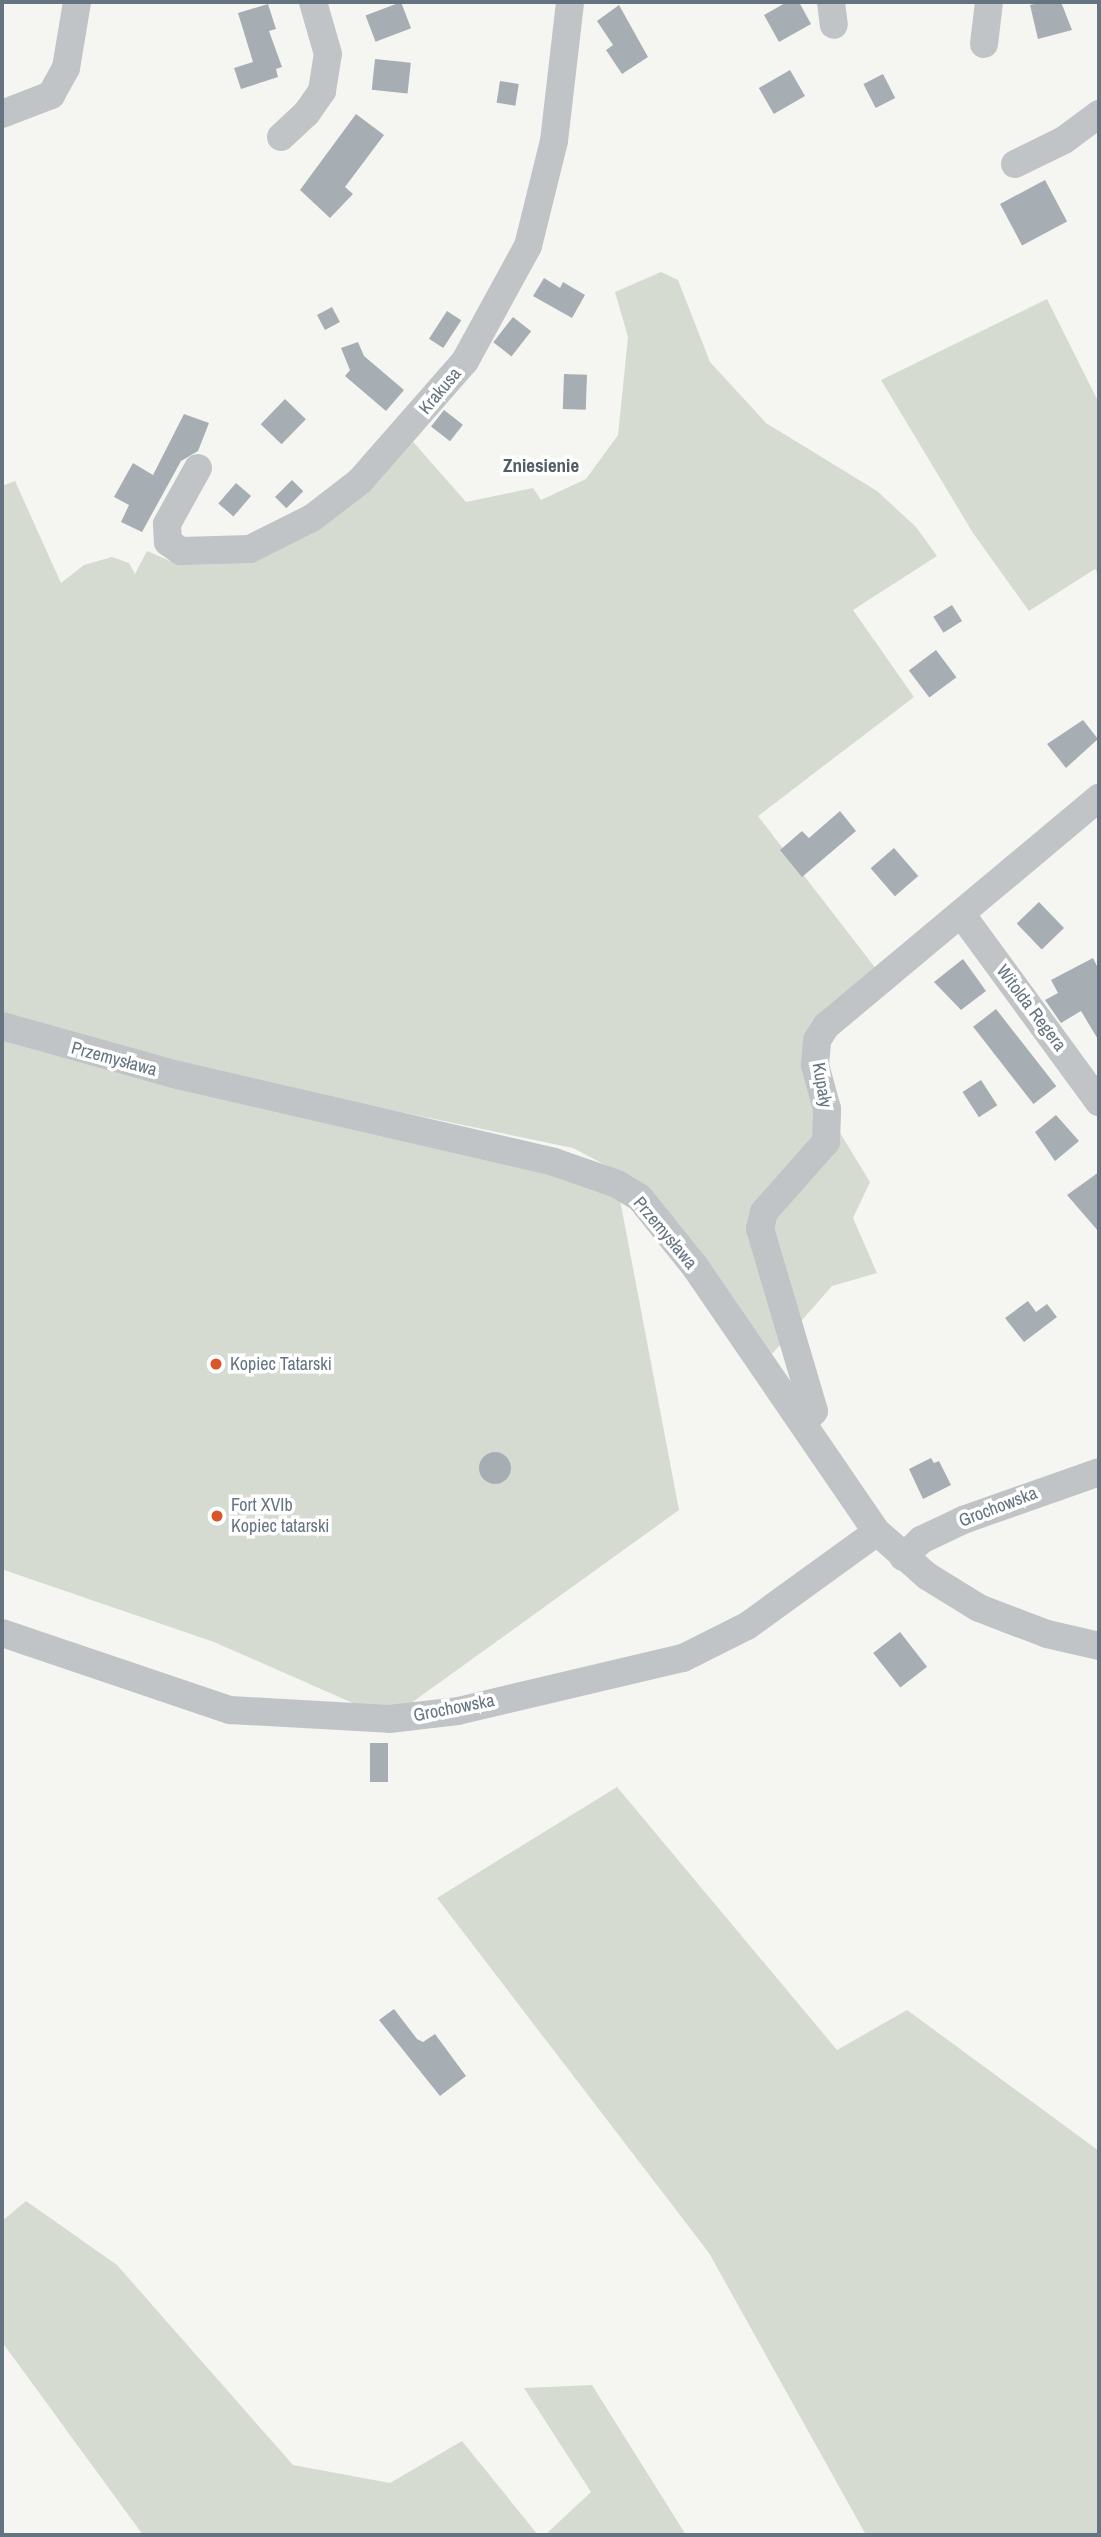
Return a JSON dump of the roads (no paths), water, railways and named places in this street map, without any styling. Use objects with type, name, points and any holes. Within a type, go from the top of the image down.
[{"type":"street","points":[[2,114],[51,95],[66,68],[77,2]]},
{"type":"street","points":[[281,137],[306,114],[322,91],[327,54],[313,2]]},
{"type":"street","name":"Krakusa","points":[[198,468],[167,524],[168,542],[181,551],[250,549],[312,518],[360,481],[465,361],[528,246],[554,141],[570,2]]},
{"type":"street","points":[[984,44],[989,2]]},
{"type":"street","points":[[1015,164],[1064,141],[1099,114]]},
{"type":"street","name":"Kupały","points":[[803,1423],[814,1411],[760,1229],[764,1212],[826,1142],[827,1110],[815,1065],[817,1040],[826,1026],[1099,798]]},
{"type":"street","name":"Witolda Regera","points":[[962,915],[1099,1102]]},
{"type":"street","name":"Przemysława","points":[[2,1026],[178,1075],[554,1162],[617,1184],[640,1198],[666,1229],[877,1532],[903,1556],[979,1608],[1047,1634],[1099,1646]]},
{"type":"street","name":"Grochowska","points":[[903,1556],[921,1540],[963,1520],[1099,1472]]},
{"type":"street","name":"Grochowska","points":[[2,1633],[229,1710],[389,1719],[458,1711],[694,1654],[766,1613],[877,1532]]},
{"type":"place","name":"Kopiec Tatarski","points":[[216,1364]]},
{"type":"place","name":"Fort XVIb Kopiec tatarski","points":[[217,1516]]},
{"type":"district","name":"Zniesienie","points":[[541,466]]}]
